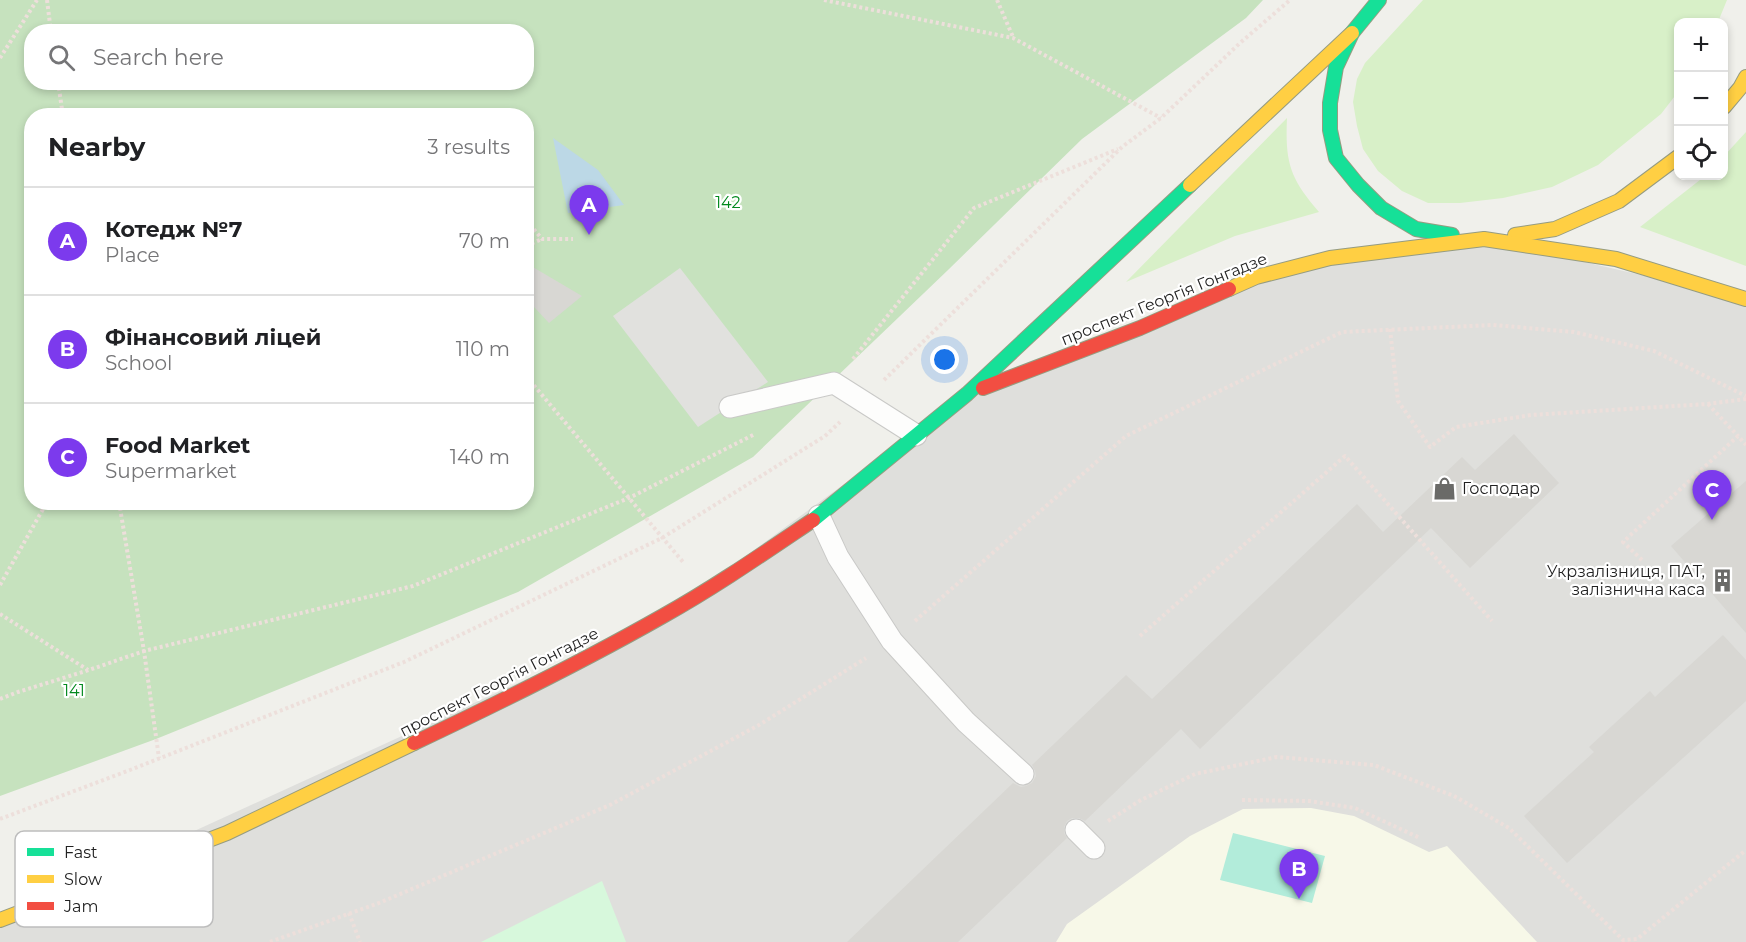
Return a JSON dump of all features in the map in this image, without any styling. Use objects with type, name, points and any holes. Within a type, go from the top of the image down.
[{"type":"street","points":[[1379,0],[1352,33],[1336,67],[1330,103],[1330,130],[1336,158],[1381,208],[1416,229],[1616,259],[1746,299]]},
{"type":"street","name":"проспект Георгія Гонгадзе","points":[[213,838],[522,692],[664,616],[819,516],[967,394],[1352,33]]},
{"type":"street","points":[[1728,102],[1740,88],[1746,76]]},
{"type":"street","points":[[1484,240],[1555,229],[1618,201],[1674,160]]},
{"type":"street","name":"проспект Георгія Гонгадзе","points":[[967,394],[1140,328],[1256,277],[1330,258],[1484,240]]},
{"type":"street","name":"проспект Георгія Гонгадзе","points":[[0,920],[15,914]]},
{"type":"lane","points":[[730,406],[834,383],[916,435]]},
{"type":"lane","points":[[819,516],[838,557],[892,641],[966,722],[1023,774]]},
{"type":"lane","points":[[1076,830],[1095,848]]},
{"type":"path","points":[[0,58],[37,0]]},
{"type":"path","points":[[47,0],[50,24]]},
{"type":"path","points":[[824,0],[1014,38],[1161,118]]},
{"type":"path","points":[[997,0],[1014,38]]},
{"type":"path","points":[[0,819],[404,663],[662,538],[825,436],[1122,147],[1161,118],[1240,43],[1290,0]]},
{"type":"path","points":[[59,90],[62,108]]},
{"type":"path","points":[[834,383],[974,208],[1122,147]]},
{"type":"path","points":[[534,230],[542,239]]},
{"type":"path","points":[[534,242],[542,239],[573,240]]},
{"type":"path","points":[[270,942],[378,903],[610,805],[759,725],[892,641],[1126,436],[1342,332],[1493,325],[1574,332],[1654,351],[1746,397]]},
{"type":"path","points":[[1390,329],[1398,401],[1430,447],[1456,428],[1532,415],[1707,404],[1746,397]]},
{"type":"path","points":[[534,385],[706,591]]},
{"type":"path","points":[[1707,404],[1746,445]]},
{"type":"path","points":[[0,699],[144,651],[413,586],[629,498],[760,430]]},
{"type":"path","points":[[1642,560],[1623,542],[1738,436]]},
{"type":"path","points":[[1140,636],[1345,456],[1492,621]]},
{"type":"path","points":[[0,585],[42,510]]},
{"type":"path","points":[[120,510],[159,758]]},
{"type":"path","points":[[0,614],[89,670]]},
{"type":"path","points":[[1106,823],[1141,800],[1195,774],[1277,757],[1374,765],[1454,796],[1509,828],[1623,940],[1637,939],[1746,850]]},
{"type":"path","points":[[1242,800],[1309,801],[1355,808],[1420,838]]},
{"type":"path","points":[[349,913],[360,942]]},
{"type":"shaded area","points":[[1484,239],[1746,299],[1746,942],[0,942],[0,920],[15,913],[15,927],[213,927],[213,831],[194,831],[664,616],[967,394],[1256,277]]},
{"type":"shaded area","points":[[680,268],[768,382],[698,427],[613,316]]},
{"type":"shaded area","points":[[1311,808],[1354,816],[1429,852],[1447,846],[1537,942],[1056,942],[1067,924],[1190,836],[1243,809]]},
{"type":"green space","name":"142","points":[[0,0],[1263,0],[1246,18],[1082,139],[753,457],[518,592],[156,739],[0,796]]},
{"type":"green space","points":[[1423,0],[1727,0],[1720,18],[1674,18],[1674,97],[1661,114],[1598,165],[1552,187],[1503,198],[1460,203],[1428,203],[1402,191],[1378,171],[1363,149],[1353,102],[1357,79],[1365,63]]},
{"type":"green space","points":[[1287,118],[1287,147],[1291,169],[1301,189],[1319,212],[1235,236],[1126,282]]},
{"type":"green space","points":[[1746,132],[1746,266],[1640,227],[1700,180],[1728,180],[1728,152]]},
{"type":"green space","points":[[1233,833],[1325,856],[1312,903],[1220,880]]},
{"type":"green space","points":[[602,881],[626,942],[481,942]]},
{"type":"water","points":[[553,138],[598,170],[624,205],[568,213]]},
{"type":"building","points":[[534,268],[582,296],[549,323],[534,307]]},
{"type":"building","points":[[1514,434],[1559,483],[1470,568],[1431,528],[1200,749],[1181,729],[1085,821],[1072,818],[1067,821],[1064,833],[1067,838],[958,942],[847,942],[1013,783],[1021,787],[1032,783],[1036,776],[1032,765],[1126,675],[1152,699],[1357,504],[1383,532],[1462,457],[1475,470]]},
{"type":"building","name":"Укрзалізниця, ПАТ, залізнична каса","points":[[1746,481],[1746,633],[1671,546]]},
{"type":"building","points":[[1723,635],[1746,660],[1746,701],[1567,863],[1524,816],[1594,752],[1589,747],[1650,691],[1655,697]]},
{"type":"traffic: fast","points":[[1379,0],[1352,33],[1336,67],[1330,103],[1330,130],[1336,158],[1381,208],[1416,229],[1452,235]]},
{"type":"traffic: fast","points":[[813,520],[967,394],[1190,185]]},
{"type":"traffic: slow","points":[[1190,185],[1352,33]]},
{"type":"traffic: slow","points":[[1728,102],[1746,77]]},
{"type":"traffic: slow","points":[[1515,235],[1555,229],[1619,201],[1674,160]]},
{"type":"traffic: slow","points":[[1229,289],[1256,277],[1330,258],[1484,239],[1616,259],[1746,299]]},
{"type":"traffic: slow","points":[[213,838],[414,743]]},
{"type":"traffic: slow","points":[[0,920],[15,914]]},
{"type":"traffic: jam","points":[[983,388],[1140,328],[1229,289]]},
{"type":"traffic: jam","points":[[414,743],[540,682],[663,616],[720,582],[813,520]]},
{"type":"place","name":"Котедж №7","points":[[589,235]]},
{"type":"place","name":"Господар","points":[[1444,488]]},
{"type":"place","name":"Food Market","points":[[1712,520]]},
{"type":"place","name":"Укрзалізниця, ПАТ, залізнична каса","points":[[1723,580]]},
{"type":"place","name":"Фінансовий ліцей","points":[[1299,899]]},
{"type":"park label","name":"141","points":[[74,690]]}]
